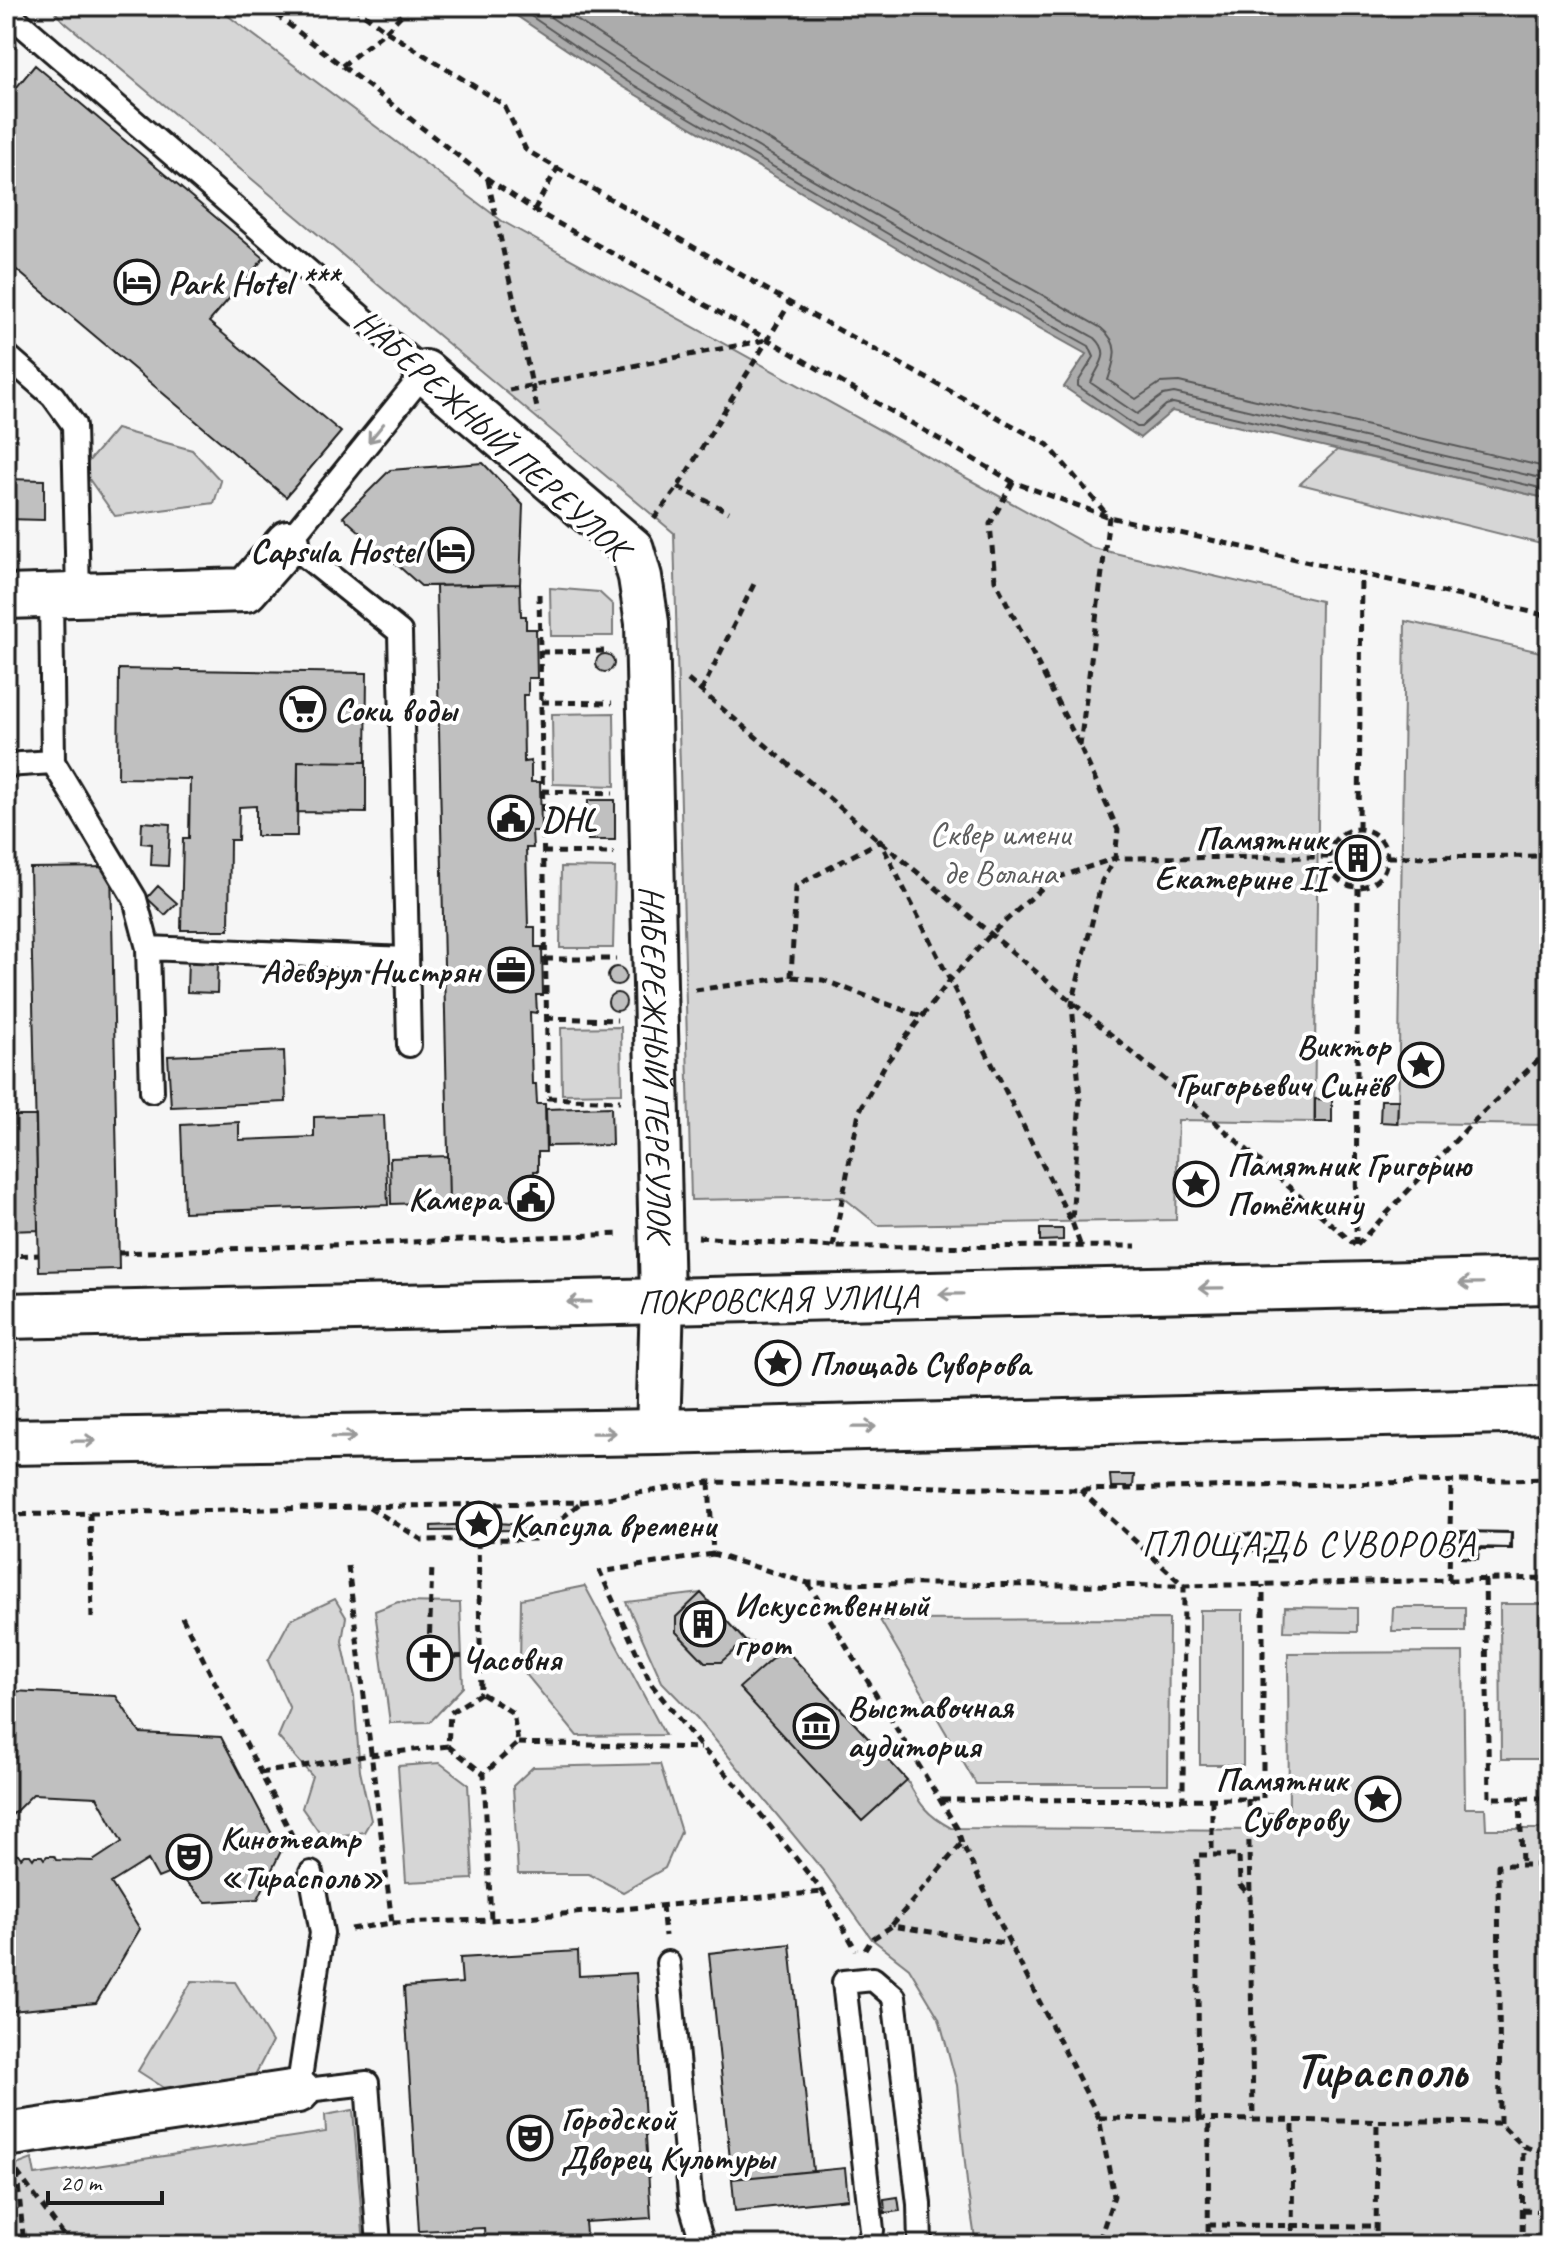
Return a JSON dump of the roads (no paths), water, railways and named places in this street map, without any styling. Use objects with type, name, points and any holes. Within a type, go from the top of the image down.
[{"type":"main road","name":"ПОКРОВСКАЯ УЛИЦА","points":[[6,1316],[1549,1281]]},
{"type":"main road","points":[[6,1442],[658,1432],[1549,1410]]},
{"type":"street","name":"НАБЕРЕЖНЫЙ ПЕРЕУЛОК","points":[[425,372],[632,549],[640,577],[647,623],[646,1114],[659,1232],[662,1300],[658,1432]]},
{"type":"street","points":[[6,597],[246,590],[288,542]]},
{"type":"street","points":[[13,2157],[298,2091]]},
{"type":"lane","name":"НАБЕРЕЖНЫЙ ПЕРЕУЛОК","points":[[6,11],[425,372]]},
{"type":"lane","points":[[6,355],[53,396],[74,425],[53,762],[135,899],[148,948],[152,1091]]},
{"type":"lane","points":[[409,1045],[400,632],[288,542],[425,372],[632,549]]},
{"type":"lane","points":[[6,765],[53,762]]},
{"type":"lane","points":[[148,948],[406,959]]},
{"type":"lane","points":[[311,1873],[322,1933],[298,2091],[367,2083],[379,2245]]},
{"type":"lane","points":[[668,1963],[691,2205],[703,2245]]},
{"type":"lane","points":[[869,2245],[872,2230],[844,1982],[873,1979],[894,1997],[919,2204],[920,2245]]},
{"type":"water","points":[[502,6],[1549,6],[1549,499],[1172,411],[1140,438],[1064,387],[1086,354],[903,252],[621,86]]},
{"type":"place","name":"Park Hotel ***","points":[[137,282]]},
{"type":"place","name":"Capsula Hostel","points":[[451,550]]},
{"type":"place","name":"Соки воды","points":[[303,709]]},
{"type":"place","name":"DHL","points":[[511,818]]},
{"type":"place","name":"Памятник Екатерине II","points":[[1358,858]]},
{"type":"place","name":"Адевэрул Нистрян","points":[[511,970]]},
{"type":"place","name":"Виктор Григорьевич Синёв","points":[[1421,1065]]},
{"type":"place","name":"Памятник Григорию Потёмкину","points":[[1196,1184]]},
{"type":"place","name":"Камера","points":[[531,1198]]},
{"type":"place","name":"Площадь Суворова","points":[[778,1363]]},
{"type":"place","name":"Капсула времени","points":[[479,1524]]},
{"type":"place","name":"Искусственный грот","points":[[703,1624]]},
{"type":"place","name":"Часовня","points":[[430,1658]]},
{"type":"place","name":"Выставочная аудитория","points":[[816,1726]]},
{"type":"place","name":"Памятник Суворову","points":[[1378,1799]]},
{"type":"place","name":"Кинотеатр «Тирасполь»","points":[[189,1857]]},
{"type":"place","name":"Городской Дворец Культуры","points":[[530,2138]]},
{"type":"district","name":"ПЛОЩАДЬ СУВОРОВА","points":[[1309,1544]]},
{"type":"district","name":"Тирасполь","points":[[1380,2070]]},
{"type":"park label","name":"Сквер имени де Волана","points":[[1000,852]]}]
